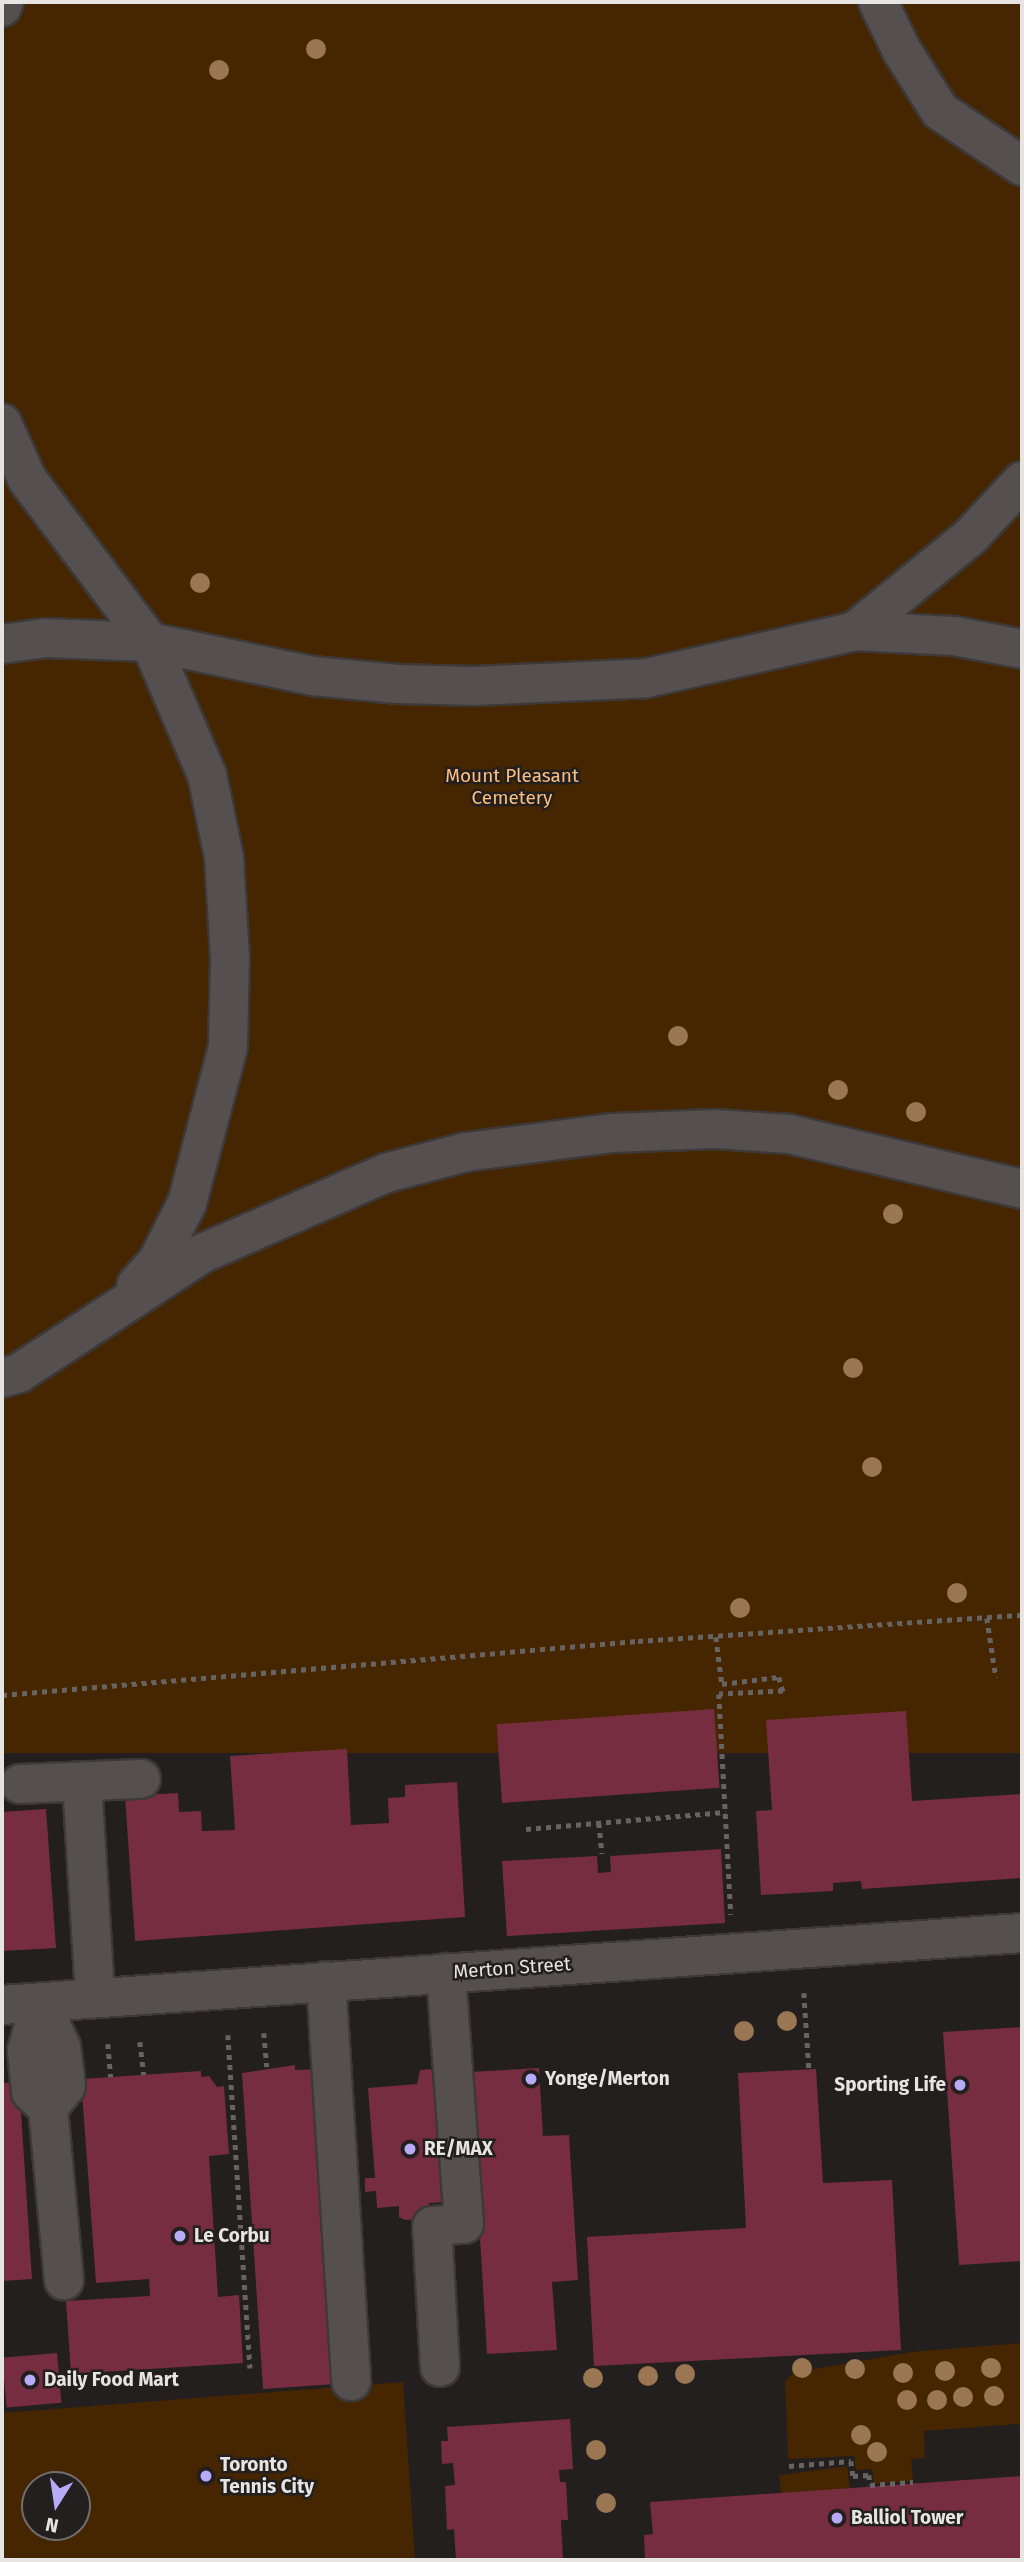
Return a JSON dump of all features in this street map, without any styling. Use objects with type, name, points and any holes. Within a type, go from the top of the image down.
[{"type":"street","points":[[2,7],[4,2]]},
{"type":"street","points":[[878,2],[902,51],[940,111],[1022,166]]},
{"type":"street","points":[[2,423],[27,479],[150,642],[206,775],[224,857],[230,957],[228,1047],[187,1203],[157,1262],[116,1306]]},
{"type":"street","points":[[855,631],[970,537],[1022,481]]},
{"type":"street","points":[[2,644],[45,638],[150,642],[313,676],[474,686],[647,677],[855,631],[954,636],[1022,649]]},
{"type":"street","points":[[2,1378],[19,1373],[116,1306],[203,1253],[386,1173],[466,1152],[542,1140],[715,1129],[789,1135],[1022,1189]]},
{"type":"street","points":[[20,1784],[141,1779]]},
{"type":"street","points":[[82,1782],[95,1997]]},
{"type":"street","name":"Merton Street","points":[[2,2005],[446,1973],[721,1934],[1022,1933]]},
{"type":"street","points":[[440,2367],[432,2226],[464,2224],[446,1973]]},
{"type":"street","points":[[326,1981],[351,2381]]},
{"type":"street","points":[[41,2003],[61,2047],[66,2086],[48,2108],[64,2280]]},
{"type":"path","points":[[2,1695],[1022,1615]]},
{"type":"path","points":[[987,1618],[996,1677]]},
{"type":"path","points":[[716,1637],[722,1684],[779,1676],[783,1691],[719,1694],[725,1812],[721,1934]]},
{"type":"path","points":[[526,1829],[725,1812]]},
{"type":"path","points":[[599,1823],[602,1854]]},
{"type":"path","points":[[804,1993],[809,2069]]},
{"type":"path","points":[[264,2033],[267,2067]]},
{"type":"path","points":[[228,2035],[250,2368]]},
{"type":"path","points":[[141,2042],[144,2075]]},
{"type":"path","points":[[108,2044],[111,2077]]},
{"type":"path","points":[[789,2466],[851,2461],[853,2476],[869,2475],[870,2485],[913,2482]]},
{"type":"green space","name":"Mount Pleasant Cemetery","points":[[2,2],[1022,2],[1022,1753],[2,1753]]},
{"type":"green space","points":[[1022,2343],[1022,2450],[1019,2424],[924,2431],[925,2458],[911,2459],[913,2481],[874,2484],[872,2469],[856,2470],[854,2456],[788,2459],[785,2382],[793,2373],[911,2352]]},
{"type":"green space","name":"Toronto Tennis City","points":[[403,2382],[415,2560],[2,2560],[2,2413]]},
{"type":"green space","points":[[847,2466],[850,2488],[782,2497],[779,2476]]},
{"type":"building","points":[[714,1709],[720,1788],[502,1803],[497,1724]]},
{"type":"building","points":[[906,1711],[912,1801],[1022,1794],[1022,1878],[862,1889],[861,1881],[833,1883],[833,1891],[761,1895],[756,1811],[772,1810],[766,1720]]},
{"type":"building","points":[[347,1749],[351,1825],[389,1823],[388,1798],[405,1797],[405,1785],[457,1782],[465,1917],[135,1941],[125,1796],[178,1793],[179,1812],[201,1811],[202,1831],[235,1830],[230,1756]]},
{"type":"building","points":[[46,1809],[56,1948],[2,1951],[2,1812]]},
{"type":"building","points":[[721,1849],[725,1923],[507,1936],[502,1861],[597,1856],[598,1873],[611,1872],[610,1856]]},
{"type":"building","points":[[1022,2027],[1022,2261],[959,2265],[943,2032]]},
{"type":"building","points":[[295,2065],[295,2070],[319,2069],[336,2384],[263,2389],[242,2073]]},
{"type":"building","points":[[539,2068],[543,2136],[569,2135],[578,2280],[552,2282],[557,2350],[487,2354],[470,2072]]},
{"type":"building","name":"RE/MAX","points":[[430,2069],[435,2073],[450,2202],[429,2203],[426,2219],[405,2220],[399,2217],[399,2206],[377,2208],[376,2191],[365,2192],[365,2178],[375,2178],[368,2088],[417,2084],[420,2070]]},
{"type":"building","points":[[816,2069],[823,2183],[892,2180],[901,2350],[594,2366],[587,2237],[746,2228],[738,2073]]},
{"type":"building","name":"Le Corbu","points":[[201,2071],[201,2077],[209,2076],[217,2087],[224,2086],[229,2154],[209,2156],[218,2297],[239,2295],[243,2363],[71,2374],[66,2301],[150,2296],[149,2279],[96,2283],[81,2079]]},
{"type":"building","points":[[19,2082],[32,2279],[2,2281],[2,2083]]},
{"type":"building","name":"Daily Food Mart","points":[[57,2353],[61,2403],[7,2408],[2,2358]]},
{"type":"building","points":[[570,2419],[573,2469],[559,2470],[560,2482],[566,2482],[568,2520],[561,2520],[563,2560],[456,2560],[454,2529],[447,2530],[445,2486],[455,2485],[453,2463],[442,2464],[441,2441],[448,2441],[447,2427]]},
{"type":"building","name":"Balliol Tower","points":[[1022,2476],[1022,2560],[645,2560],[644,2535],[653,2534],[650,2502]]},
{"type":"place","name":"Yonge/Merton","points":[[531,2079]]},
{"type":"place","name":"Sporting Life","points":[[960,2085]]},
{"type":"place","name":"RE/MAX","points":[[410,2149]]},
{"type":"place","name":"Le Corbu","points":[[180,2236]]},
{"type":"place","name":"Daily Food Mart","points":[[30,2380]]},
{"type":"place","name":"Toronto Tennis City","points":[[206,2476]]},
{"type":"place","name":"Balliol Tower","points":[[837,2518]]}]
